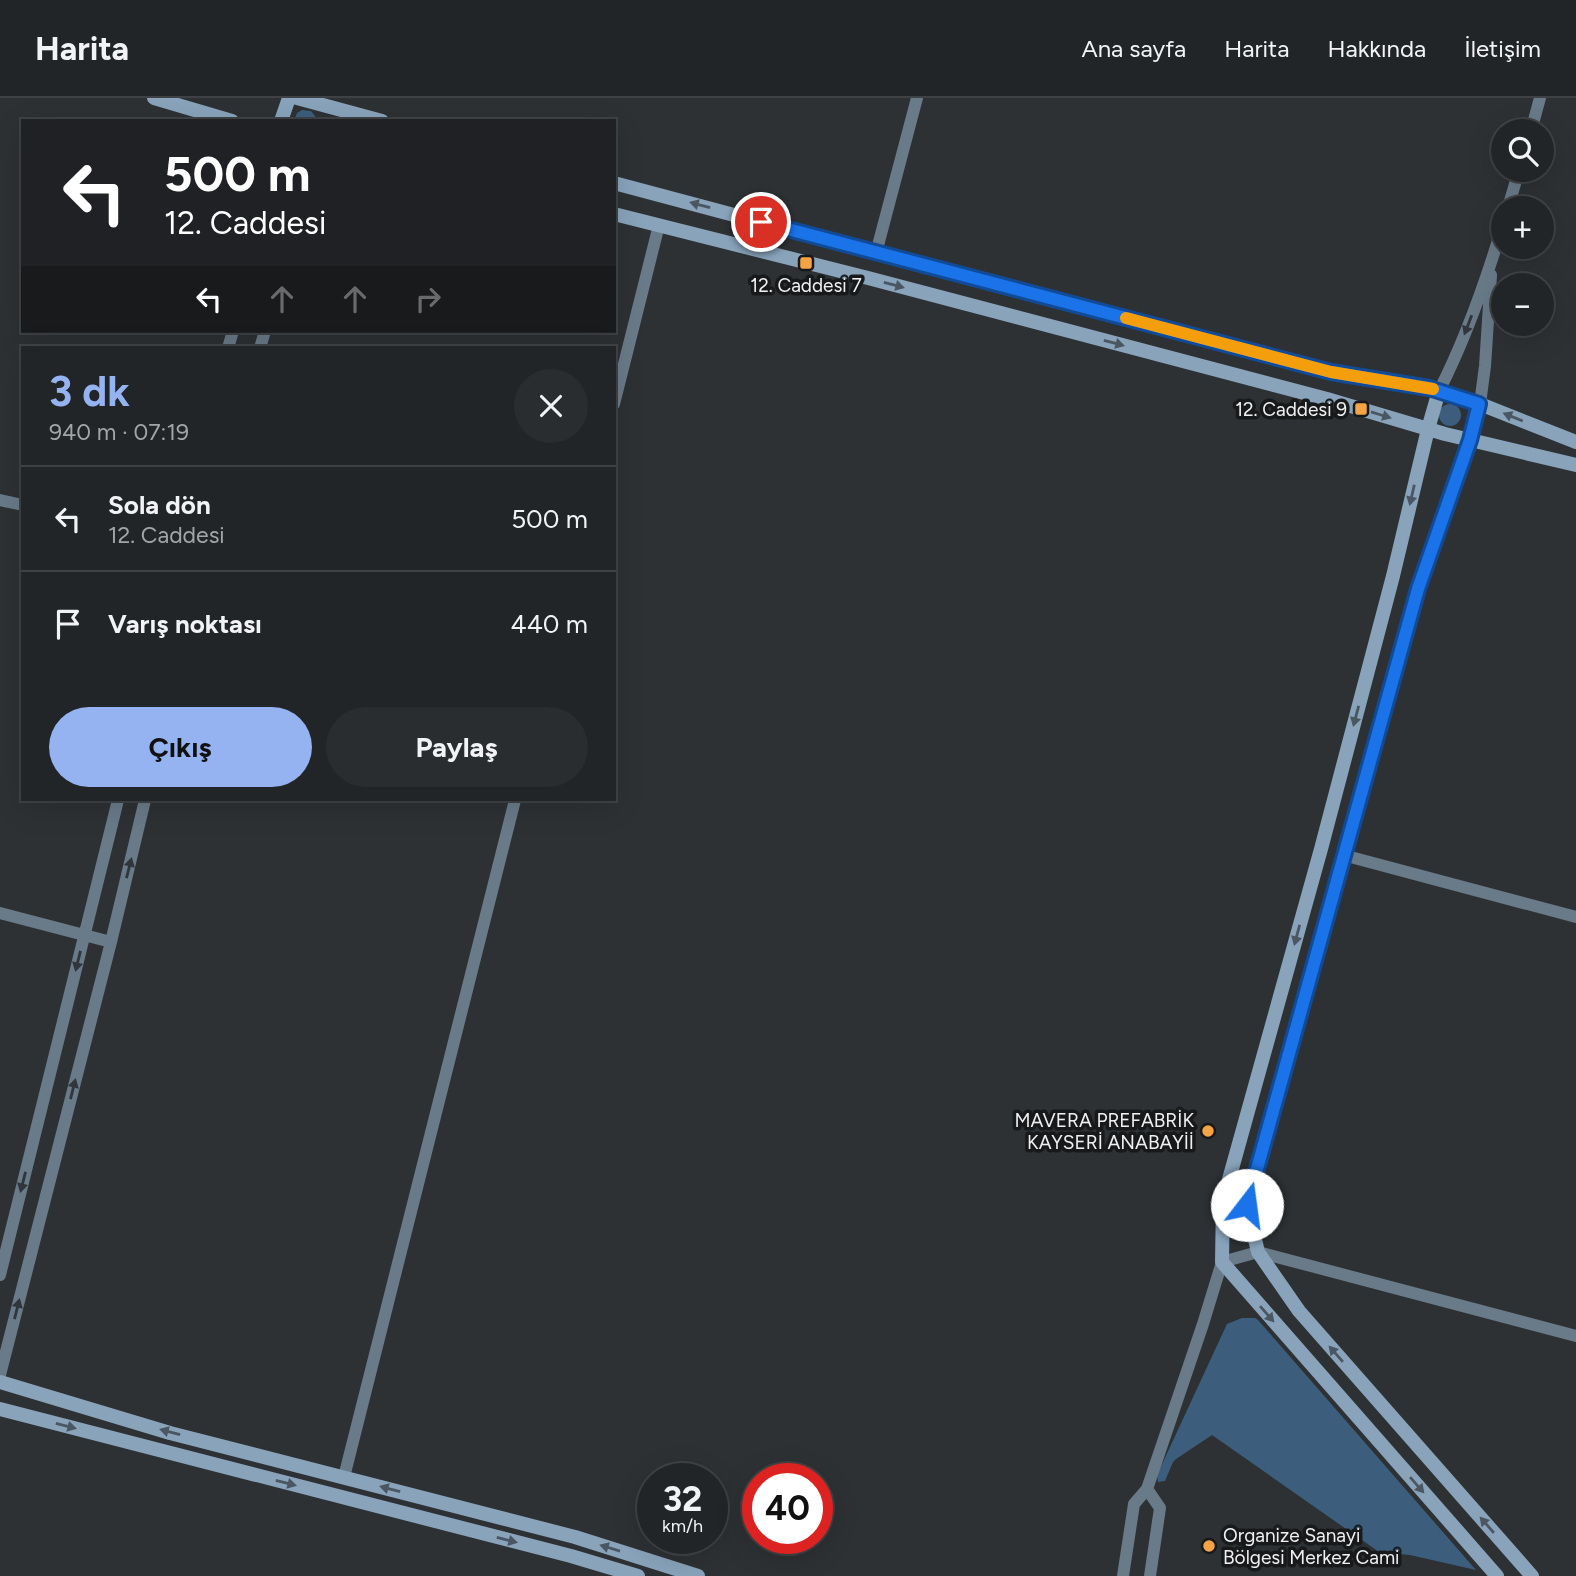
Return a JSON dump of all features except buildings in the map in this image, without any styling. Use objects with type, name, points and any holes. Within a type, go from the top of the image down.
[{"type":"street","points":[[154,98],[225,119]]},
{"type":"street","points":[[282,119],[289,98]]},
{"type":"street","points":[[297,98],[374,119]]},
{"type":"street","points":[[876,253],[917,98]]},
{"type":"street","points":[[1534,119],[1540,98]]},
{"type":"street","points":[[616,184],[1331,372],[1429,388],[1479,404],[1576,442]]},
{"type":"street","points":[[616,214],[1313,395],[1470,440],[1576,465]]},
{"type":"street","points":[[616,396],[659,225]]},
{"type":"street","points":[[1123,1576],[1134,1504],[1147,1489],[1222,1262],[1223,1201],[1394,576],[1438,391],[1454,360],[1492,261]]},
{"type":"street","points":[[1492,261],[1485,366],[1470,440],[1418,589],[1247,1205],[1258,1252],[1299,1311],[1532,1576]]},
{"type":"street","points":[[0,499],[21,504]]},
{"type":"street","points":[[0,1275],[118,801]]},
{"type":"street","points":[[0,1375],[145,801]]},
{"type":"street","points":[[344,1477],[514,801]]},
{"type":"street","points":[[1321,849],[1576,917]]},
{"type":"street","points":[[0,913],[111,942]]},
{"type":"street","points":[[1222,1262],[1258,1252],[1576,1336]]},
{"type":"street","points":[[1222,1262],[1497,1576]]},
{"type":"street","points":[[0,1382],[170,1433],[575,1537],[698,1576]]},
{"type":"street","points":[[0,1409],[638,1576]]},
{"type":"street","points":[[1147,1489],[1160,1508],[1150,1576]]},
{"type":"shaded area","points":[[302,110],[311,111],[315,119],[295,119]]},
{"type":"shaded area","points":[[1450,404],[1458,407],[1461,415],[1458,423],[1450,426],[1442,423],[1439,415],[1442,407]]},
{"type":"shaded area","points":[[1242,1318],[1258,1320],[1476,1570],[1410,1555],[1379,1552],[1212,1435],[1176,1459],[1165,1481],[1158,1482],[1157,1475],[1227,1324]]},
{"type":"slow traffic","points":[[1126,318],[1331,372],[1433,389]]},
{"type":"place","name":"12. Caddesi 7","points":[[806,263]]},
{"type":"place","name":"12. Caddesi 9","points":[[1361,409]]},
{"type":"place","name":"MAVERA PREFABRİK KAYSERİ ANABAYİİ","points":[[1208,1131]]},
{"type":"place","name":"Organize Sanayi Bölgesi Merkez Cami","points":[[1209,1546]]},
{"type":"route","points":[[761,222],[1331,372],[1429,388],[1479,404],[1470,440],[1418,589],[1247,1205]]}]
